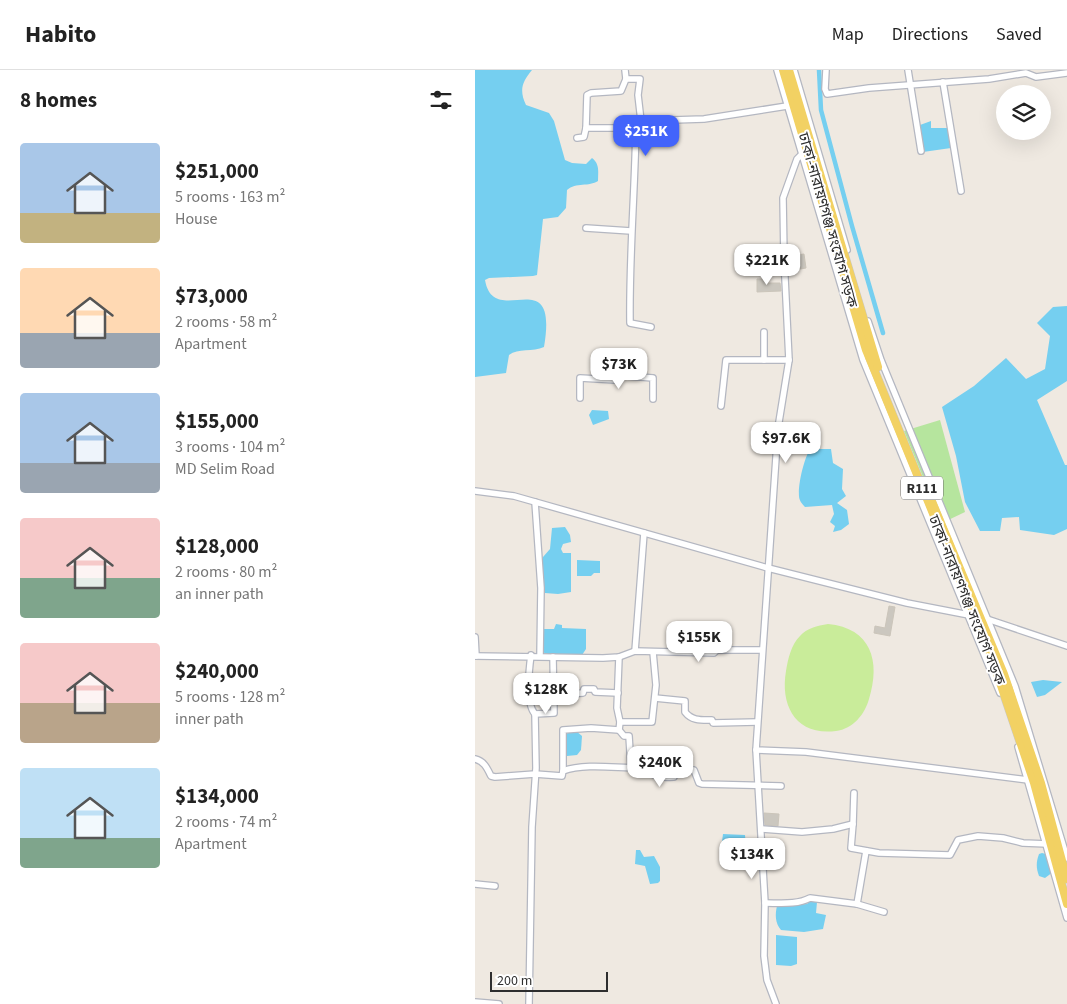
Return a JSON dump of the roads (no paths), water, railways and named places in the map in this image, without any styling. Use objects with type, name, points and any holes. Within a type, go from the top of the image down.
[{"type":"main road","name":"ঢাকা-নারায়ণগঞ্জ সংযোগ সড়ক","points":[[783,70],[804,153],[866,350],[1026,736],[1067,879]]},
{"type":"main road","name":"ঢাকা-নারায়ণগঞ্জ সংযোগ সড়ক","points":[[789,70],[874,356],[977,617],[1013,716],[1048,844],[1067,904]]},
{"type":"street","points":[[577,138],[584,137],[587,95],[591,93],[621,92],[625,79],[625,70]]},
{"type":"street","points":[[776,1004],[767,980],[764,956],[765,902],[762,878],[762,829],[755,750],[778,428],[789,360],[783,258],[783,198],[797,158],[804,153],[787,106],[777,70]]},
{"type":"street","points":[[795,70],[866,316],[977,617],[1048,844],[1067,918]]},
{"type":"street","points":[[826,70],[825,89],[827,94],[989,79],[1028,72],[1036,77],[1067,73]]},
{"type":"street","points":[[908,70],[921,151]]},
{"type":"street","points":[[625,79],[640,79],[638,95],[639,123],[631,231],[629,323],[651,327]]},
{"type":"street","points":[[943,82],[961,191]]},
{"type":"street","points":[[585,128],[614,128],[639,123],[704,119],[787,106]]},
{"type":"street","points":[[586,228],[631,231]]},
{"type":"street","points":[[764,332],[764,360]]},
{"type":"street","points":[[721,406],[727,360],[789,360]]},
{"type":"street","points":[[580,398],[580,378],[615,380],[615,375],[653,378],[653,399]]},
{"type":"street","points":[[475,491],[514,496],[768,568],[907,603],[977,617],[1067,646]]},
{"type":"street","points":[[535,502],[541,588],[540,656]]},
{"type":"street","points":[[635,651],[643,533]]},
{"type":"street","points":[[977,617],[1015,686],[1027,720],[1067,858]]},
{"type":"street","points":[[475,637],[476,656],[619,657],[635,651],[714,653],[717,650],[762,650]]},
{"type":"street","points":[[621,722],[652,722],[656,685],[653,652]]},
{"type":"street","points":[[529,1004],[531,827],[535,774],[535,714],[532,711],[530,702],[529,668],[531,656]]},
{"type":"street","points":[[619,657],[617,708],[621,722],[619,730]]},
{"type":"street","points":[[535,714],[554,712],[553,658]]},
{"type":"street","points":[[553,695],[583,693],[584,689],[618,693]]},
{"type":"street","points":[[655,698],[685,700],[685,712],[690,718],[712,720],[713,723],[757,722]]},
{"type":"street","points":[[475,759],[485,765],[491,776],[495,778],[535,774],[562,776],[563,730],[591,728],[619,730],[624,736],[629,736],[631,768]]},
{"type":"street","points":[[755,750],[805,752],[1028,780]]},
{"type":"street","points":[[563,771],[571,768],[631,768],[647,770],[659,777],[674,777],[676,770],[694,770],[699,783],[702,784],[758,787],[781,786]]},
{"type":"street","points":[[854,793],[850,846],[866,851],[951,855],[958,840],[978,836],[1048,844]]},
{"type":"street","points":[[762,829],[802,832],[853,824]]},
{"type":"street","points":[[857,904],[866,851]]},
{"type":"street","points":[[475,884],[495,886]]},
{"type":"street","points":[[765,902],[795,903],[803,902],[810,898],[857,904],[884,912]]},
{"type":"street","points":[[475,1002],[499,1004]]},
{"type":"water","points":[[475,70],[532,70],[526,78],[522,90],[526,105],[549,113],[554,121],[565,160],[572,163],[586,164],[592,158],[597,166],[598,181],[591,184],[574,186],[567,190],[566,208],[558,217],[543,219],[537,275],[489,278],[485,280],[491,294],[500,300],[534,301],[542,307],[546,321],[544,347],[509,355],[506,373],[475,377]]},
{"type":"water","points":[[931,121],[931,128],[948,128],[951,148],[923,152],[920,125]]},
{"type":"water","points":[[1067,306],[1067,381],[1037,400],[1065,465],[1067,465],[1067,529],[1054,535],[1020,530],[1019,517],[1002,518],[1000,531],[980,531],[965,502],[956,456],[942,407],[974,386],[1006,358],[1026,379],[1045,369],[1050,336],[1037,323],[1053,307]]},
{"type":"water","points":[[592,410],[608,411],[609,419],[593,425],[589,415]]},
{"type":"water","points":[[810,449],[831,449],[833,463],[843,469],[842,489],[846,496],[837,503],[847,510],[849,524],[841,530],[833,532],[835,526],[830,522],[834,514],[832,505],[805,507],[800,499],[800,478]]},
{"type":"water","points":[[565,527],[570,535],[571,542],[563,544],[561,549],[563,553],[571,553],[571,592],[545,593],[541,572],[543,557],[550,549],[552,528]]},
{"type":"water","points":[[577,560],[600,561],[600,573],[594,573],[591,576],[577,576]]},
{"type":"water","points":[[556,624],[562,625],[562,628],[586,629],[586,649],[582,655],[553,655],[541,652],[543,629],[554,629]]},
{"type":"water","points":[[1043,680],[1062,682],[1045,695],[1037,697],[1031,682]]},
{"type":"water","points":[[576,731],[582,736],[581,750],[577,755],[567,756],[564,754],[565,734]]},
{"type":"water","points":[[723,834],[745,835],[746,846],[744,848],[721,849]]},
{"type":"water","points":[[636,850],[640,850],[644,857],[654,856],[660,867],[660,881],[658,883],[650,884],[645,866],[635,864]]},
{"type":"water","points":[[1039,854],[1046,854],[1053,872],[1045,878],[1039,876],[1037,868]]},
{"type":"water","points":[[811,900],[817,902],[816,913],[826,915],[823,929],[804,932],[781,930],[776,918],[777,906],[807,904]]},
{"type":"water","points":[[776,935],[797,937],[797,964],[791,966],[776,965]]},
{"type":"waterway","points":[[819,70],[821,110],[883,333]]}]
